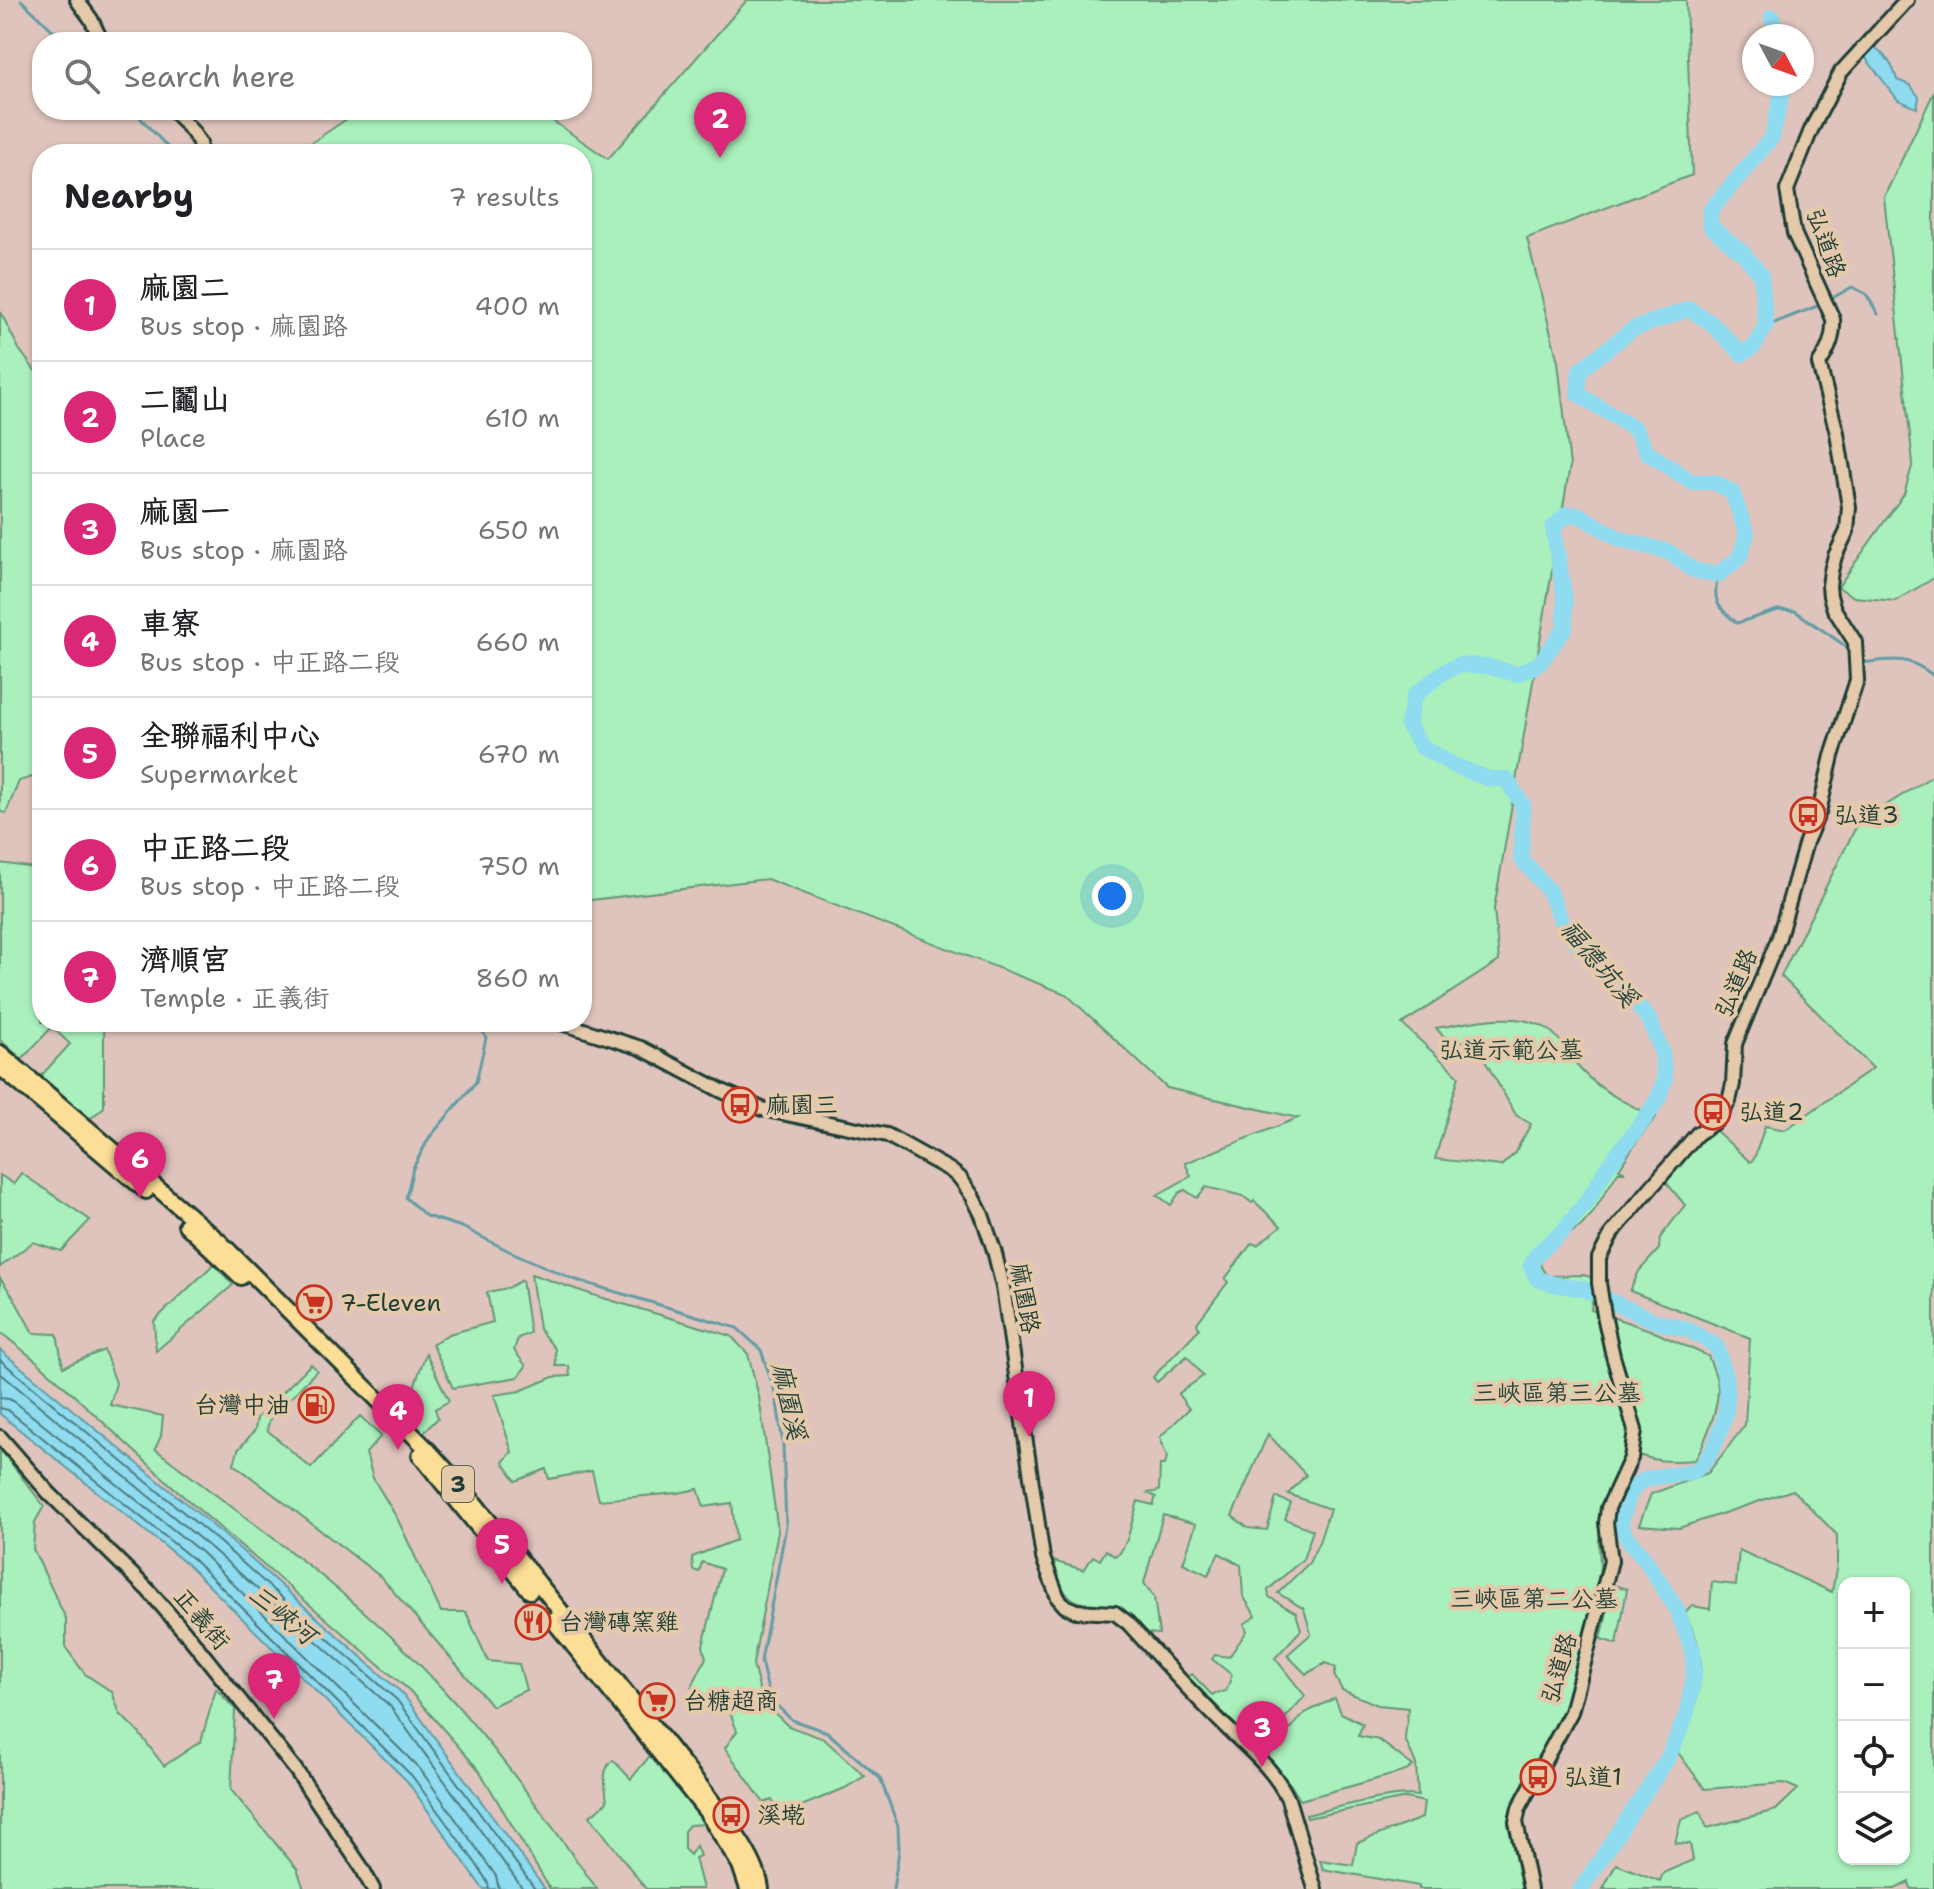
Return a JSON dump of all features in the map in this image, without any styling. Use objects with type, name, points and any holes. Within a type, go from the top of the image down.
[{"type":"main road","name":"3","points":[[0,1053],[219,1241],[443,1466],[702,1788],[752,1864],[757,1887]]},
{"type":"main road","name":"3","points":[[0,1067],[181,1220],[423,1458],[706,1811],[757,1887]]},
{"type":"street","points":[[77,0],[97,32]]},
{"type":"street","name":"弘道路","points":[[1530,1889],[1516,1822],[1519,1808],[1571,1712],[1611,1561],[1606,1523],[1610,1501],[1633,1450],[1635,1430],[1604,1315],[1599,1258],[1612,1233],[1697,1134],[1716,1121],[1729,1101],[1735,1044],[1779,937],[1857,680],[1855,642],[1834,609],[1829,586],[1835,556],[1847,531],[1849,507],[1837,433],[1819,364],[1834,332],[1833,319],[1794,233],[1787,190],[1811,130],[1841,72],[1907,0]]},
{"type":"street","points":[[182,120],[200,144]]},
{"type":"street","name":"麻園路","points":[[590,1032],[641,1048],[762,1109],[887,1135],[960,1178],[982,1215],[1003,1287],[1043,1558],[1058,1598],[1076,1611],[1115,1613],[1128,1623],[1271,1771],[1288,1799],[1315,1889]]},
{"type":"street","name":"正義街","points":[[0,1437],[49,1493],[148,1590],[190,1638],[295,1769],[373,1889]]},
{"type":"green space","points":[[747,0],[1686,0],[1692,175],[1527,238],[1558,362],[1570,466],[1494,909],[1499,961],[1402,1024],[1459,1076],[1435,1159],[1501,1166],[1514,1154],[1531,1124],[1516,1115],[1476,1045],[1443,1036],[1436,1028],[1492,1019],[1534,1023],[1556,1037],[1582,1071],[1607,1092],[1656,1117],[1619,1169],[1625,1172],[1618,1172],[1581,1226],[1548,1248],[1540,1261],[1541,1267],[1547,1276],[1583,1275],[1595,1278],[1591,1310],[1650,1330],[1708,1356],[1717,1381],[1715,1410],[1695,1460],[1660,1460],[1626,1450],[1625,1461],[1603,1505],[1596,1595],[1561,1723],[1509,1816],[1525,1889],[1419,1889],[1419,1886],[1323,1869],[1320,1860],[1353,1865],[1357,1843],[1422,1818],[1424,1802],[1406,1798],[1307,1818],[1306,1815],[1363,1801],[1418,1796],[1416,1764],[1405,1739],[1408,1708],[1378,1705],[1342,1690],[1334,1675],[1336,1668],[1326,1663],[1306,1674],[1287,1655],[1311,1634],[1304,1609],[1278,1593],[1309,1563],[1330,1509],[1288,1494],[1306,1475],[1268,1434],[1232,1516],[1248,1528],[1267,1530],[1276,1497],[1291,1503],[1285,1519],[1313,1530],[1303,1559],[1268,1590],[1269,1597],[1296,1613],[1301,1630],[1275,1658],[1305,1696],[1258,1748],[1188,1677],[1192,1674],[1212,1695],[1226,1691],[1232,1675],[1212,1659],[1215,1655],[1229,1657],[1247,1631],[1244,1624],[1256,1616],[1243,1596],[1241,1565],[1219,1553],[1208,1575],[1183,1563],[1196,1524],[1163,1515],[1144,1583],[1154,1597],[1159,1634],[1148,1633],[1117,1606],[1092,1605],[1073,1599],[1066,1594],[1056,1575],[1053,1561],[1084,1570],[1093,1556],[1100,1560],[1106,1550],[1114,1556],[1120,1553],[1138,1501],[1153,1505],[1156,1497],[1148,1493],[1159,1491],[1160,1465],[1165,1465],[1167,1457],[1160,1437],[1189,1409],[1178,1394],[1203,1376],[1187,1356],[1157,1382],[1153,1377],[1199,1329],[1197,1323],[1252,1243],[1257,1245],[1281,1226],[1254,1201],[1252,1203],[1243,1196],[1206,1187],[1197,1198],[1185,1190],[1179,1193],[1171,1205],[1157,1195],[1191,1176],[1185,1163],[1298,1118],[1167,1088],[1066,994],[767,879],[592,900],[592,148],[608,159]]},
{"type":"green space","points":[[1934,92],[1934,578],[1895,601],[1854,597],[1838,587],[1904,494],[1913,463],[1884,197]]},
{"type":"green space","points":[[345,120],[551,120],[586,144],[310,144]]},
{"type":"green space","points":[[0,311],[19,349],[32,367],[32,777],[19,781],[6,813],[0,812]]},
{"type":"green space","points":[[1934,775],[1934,1889],[1911,1889],[1909,1882],[1895,1889],[1603,1889],[1616,1864],[1660,1881],[1663,1873],[1693,1860],[1690,1844],[1675,1843],[1681,1820],[1700,1811],[1707,1828],[1776,1810],[1798,1789],[1784,1783],[1705,1789],[1677,1751],[1691,1716],[1701,1667],[1696,1638],[1685,1613],[1692,1606],[1710,1609],[1712,1582],[1736,1585],[1739,1550],[1832,1592],[1837,1564],[1837,1535],[1793,1490],[1679,1528],[1639,1525],[1651,1494],[1708,1473],[1745,1425],[1750,1338],[1630,1291],[1639,1271],[1659,1249],[1660,1238],[1685,1205],[1665,1181],[1700,1141],[1714,1129],[1750,1162],[1754,1159],[1765,1126],[1785,1130],[1873,1068],[1781,976],[1858,823]]},
{"type":"green space","points":[[0,863],[32,868],[32,1032],[47,1032],[22,1059],[0,1040]]},
{"type":"green space","points":[[57,1032],[104,1032],[104,1107],[90,1119],[41,1076],[70,1044]]},
{"type":"green space","points":[[21,1173],[90,1220],[61,1251],[33,1242],[0,1267],[0,1175],[14,1184]]},
{"type":"green space","points":[[214,1264],[233,1285],[156,1351],[154,1321]]},
{"type":"green space","points":[[531,1274],[731,1336],[748,1354],[759,1397],[778,1531],[753,1664],[762,1701],[788,1726],[824,1739],[865,1776],[845,1788],[780,1815],[772,1800],[764,1803],[725,1748],[737,1731],[728,1707],[696,1701],[692,1686],[706,1658],[703,1646],[722,1569],[702,1562],[699,1572],[693,1570],[692,1557],[736,1540],[732,1503],[704,1507],[698,1489],[599,1500],[592,1471],[549,1479],[546,1469],[516,1481],[503,1462],[512,1452],[494,1395],[520,1391],[553,1377],[570,1376],[569,1366],[556,1366],[555,1349],[539,1329]]},
{"type":"green space","points":[[0,1278],[33,1333],[57,1334],[63,1367],[104,1350],[116,1383],[110,1405],[163,1416],[161,1436],[155,1449],[336,1588],[404,1649],[458,1706],[500,1757],[597,1889],[550,1889],[479,1770],[410,1691],[183,1496],[40,1364],[0,1332]]},
{"type":"green space","points":[[522,1280],[530,1333],[518,1338],[514,1350],[526,1366],[518,1377],[453,1388],[432,1344],[449,1334],[493,1322],[487,1292],[508,1288]]},
{"type":"green space","points":[[426,1353],[449,1401],[435,1409],[438,1418],[423,1433],[405,1413]]},
{"type":"green space","points":[[311,1364],[317,1370],[269,1421],[267,1430],[311,1468],[360,1416],[381,1436],[366,1453],[373,1478],[397,1518],[441,1612],[466,1612],[488,1661],[519,1664],[526,1690],[492,1706],[381,1577],[234,1464],[238,1450],[255,1430],[257,1418]]},
{"type":"green space","points":[[0,1449],[44,1506],[35,1522],[33,1549],[66,1619],[66,1648],[85,1674],[112,1692],[120,1714],[164,1766],[201,1741],[216,1689],[235,1709],[231,1790],[297,1869],[304,1889],[0,1889]]},
{"type":"green space","points":[[1613,1585],[1627,1589],[1617,1644],[1601,1639]]},
{"type":"green space","points":[[1335,1698],[1341,1713],[1363,1724],[1358,1736],[1379,1740],[1413,1766],[1406,1771],[1300,1800],[1291,1785],[1265,1757],[1305,1713]]},
{"type":"green space","points":[[652,1753],[706,1824],[689,1825],[684,1831],[684,1849],[690,1855],[696,1846],[700,1856],[695,1858],[703,1889],[646,1889],[590,1816],[607,1802],[605,1779],[609,1764],[613,1760],[631,1779]]},
{"type":"water","points":[[1875,47],[1889,62],[1897,80],[1910,85],[1919,97],[1917,108],[1898,100],[1865,57]]},
{"type":"water","name":"三峽河","points":[[0,1350],[223,1534],[403,1694],[545,1889],[483,1889],[407,1781],[188,1565],[0,1414]]},
{"type":"waterway","name":"麻園溪","points":[[21,0],[55,32]]},
{"type":"waterway","name":"福德坑溪","points":[[1772,17],[1774,24]]},
{"type":"waterway","name":"福德坑溪","points":[[1581,1889],[1668,1758],[1686,1716],[1694,1677],[1693,1651],[1676,1608],[1620,1525],[1631,1493],[1638,1484],[1652,1478],[1691,1472],[1705,1461],[1724,1420],[1726,1381],[1717,1347],[1689,1330],[1655,1321],[1584,1289],[1537,1279],[1531,1266],[1537,1254],[1563,1231],[1588,1200],[1608,1166],[1658,1099],[1665,1079],[1662,1053],[1650,1021],[1628,993],[1565,930],[1549,891],[1521,858],[1523,805],[1506,779],[1489,779],[1453,765],[1422,747],[1408,725],[1414,696],[1442,673],[1459,665],[1486,666],[1517,674],[1540,663],[1565,628],[1565,599],[1553,528],[1567,514],[1579,515],[1620,539],[1669,552],[1693,570],[1718,575],[1740,557],[1747,534],[1732,492],[1714,482],[1692,482],[1647,452],[1635,429],[1578,394],[1580,370],[1633,329],[1689,309],[1710,322],[1742,354],[1754,346],[1766,326],[1761,275],[1744,254],[1710,226],[1710,211],[1772,137],[1781,96]]},
{"type":"waterway","name":"麻園溪","points":[[142,120],[165,144]]},
{"type":"waterway","points":[[1827,301],[1852,287],[1866,294],[1878,314]]},
{"type":"waterway","points":[[1766,326],[1820,305]]},
{"type":"waterway","points":[[1718,575],[1716,598],[1725,613],[1737,623],[1778,610],[1795,611],[1852,653]]},
{"type":"waterway","points":[[1860,661],[1908,662],[1934,676]]},
{"type":"waterway","name":"麻園溪","points":[[483,1032],[486,1038],[476,1082],[429,1138],[413,1168],[406,1198],[426,1216],[462,1227],[573,1279],[737,1328],[761,1350],[776,1395],[783,1444],[786,1526],[761,1661],[770,1699],[792,1720],[827,1732],[880,1778],[898,1826],[899,1851],[893,1889]]},
{"type":"place","name":"二鬮山","points":[[720,158]]},
{"type":"place","name":"弘道3","points":[[1808,815]]},
{"type":"place","name":"麻園三","points":[[740,1105]]},
{"type":"place","name":"弘道2","points":[[1713,1112]]},
{"type":"place","name":"中正路二段","points":[[140,1198]]},
{"type":"place","name":"7-Eleven","points":[[314,1303]]},
{"type":"place","name":"台灣中油","points":[[316,1405]]},
{"type":"place","name":"麻園二","points":[[1029,1437]]},
{"type":"place","name":"車寮","points":[[398,1450]]},
{"type":"place","name":"全聯福利中心","points":[[502,1584]]},
{"type":"place","name":"台灣磚窯雞","points":[[533,1622]]},
{"type":"place","name":"台糖超商","points":[[657,1701]]},
{"type":"place","name":"濟順宮","points":[[274,1719]]},
{"type":"place","name":"麻園一","points":[[1262,1767]]},
{"type":"place","name":"弘道1","points":[[1538,1777]]},
{"type":"place","name":"溪墘","points":[[731,1815]]},
{"type":"park label","name":"弘道示範公墓","points":[[1511,1050]]},
{"type":"park label","name":"三峽區第三公墓","points":[[1557,1393]]},
{"type":"park label","name":"三峽區第二公墓","points":[[1534,1599]]}]
